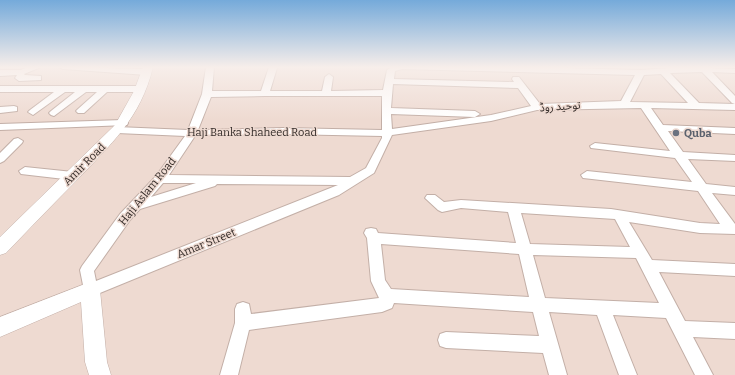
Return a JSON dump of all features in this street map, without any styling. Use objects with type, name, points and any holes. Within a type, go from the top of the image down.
[{"type":"main road","name":"Amir Road","points":[[0,248],[73,176],[120,126],[133,107],[143,84]]},
{"type":"main road","name":"Amar Street","points":[[0,327],[90,290]]},
{"type":"main road","points":[[90,290],[96,362],[100,375]]},
{"type":"street","name":"Haji Aslam Road","points":[[90,290],[87,270],[134,206],[160,179],[192,132],[207,94],[208,84]]},
{"type":"street","points":[[264,94],[267,84]]},
{"type":"street","points":[[326,94],[328,84]]},
{"type":"street","points":[[387,133],[388,84]]},
{"type":"street","points":[[504,84],[520,85],[537,107]]},
{"type":"street","points":[[624,104],[632,84]]},
{"type":"street","points":[[676,84],[696,106]]},
{"type":"street","points":[[718,84],[734,106]]},
{"type":"street","points":[[0,89],[142,89]]},
{"type":"street","points":[[33,112],[62,89]]},
{"type":"street","points":[[54,113],[84,89]]},
{"type":"street","points":[[81,111],[105,89]]},
{"type":"street","points":[[207,94],[387,93]]},
{"type":"street","name":"توحید روڈ","points":[[387,133],[500,116],[537,107],[576,104],[734,106]]},
{"type":"street","points":[[644,104],[703,189],[733,229]]},
{"type":"street","points":[[0,110],[14,109]]},
{"type":"street","points":[[387,111],[500,116]]},
{"type":"street","name":"Haji Banka Shaheed Road","points":[[0,127],[120,126],[192,132],[283,131],[387,133]]},
{"type":"street","points":[[660,128],[735,131]]},
{"type":"street","name":"Amar Street","points":[[90,290],[336,192],[370,170],[387,138],[387,133]]},
{"type":"street","points":[[0,160],[18,141]]},
{"type":"street","points":[[595,146],[679,155],[735,158]]},
{"type":"street","points":[[25,171],[73,176]]},
{"type":"street","points":[[587,175],[703,189],[735,191]]},
{"type":"street","points":[[160,179],[352,181]]},
{"type":"street","points":[[134,206],[223,179]]},
{"type":"street","points":[[431,198],[442,207],[461,204],[619,215],[700,228],[733,229]]},
{"type":"street","points":[[513,208],[558,375]]},
{"type":"street","points":[[619,215],[644,259],[704,375]]},
{"type":"street","points":[[229,375],[242,316],[382,305],[386,303],[387,296],[378,281],[372,236],[644,259],[735,270]]},
{"type":"street","points":[[387,296],[671,311]]},
{"type":"street","points":[[602,308],[628,375]]},
{"type":"street","points":[[680,329],[735,331]]},
{"type":"street","points":[[446,340],[550,345]]},
{"type":"place","name":"Quba","points":[[676,133]]}]
